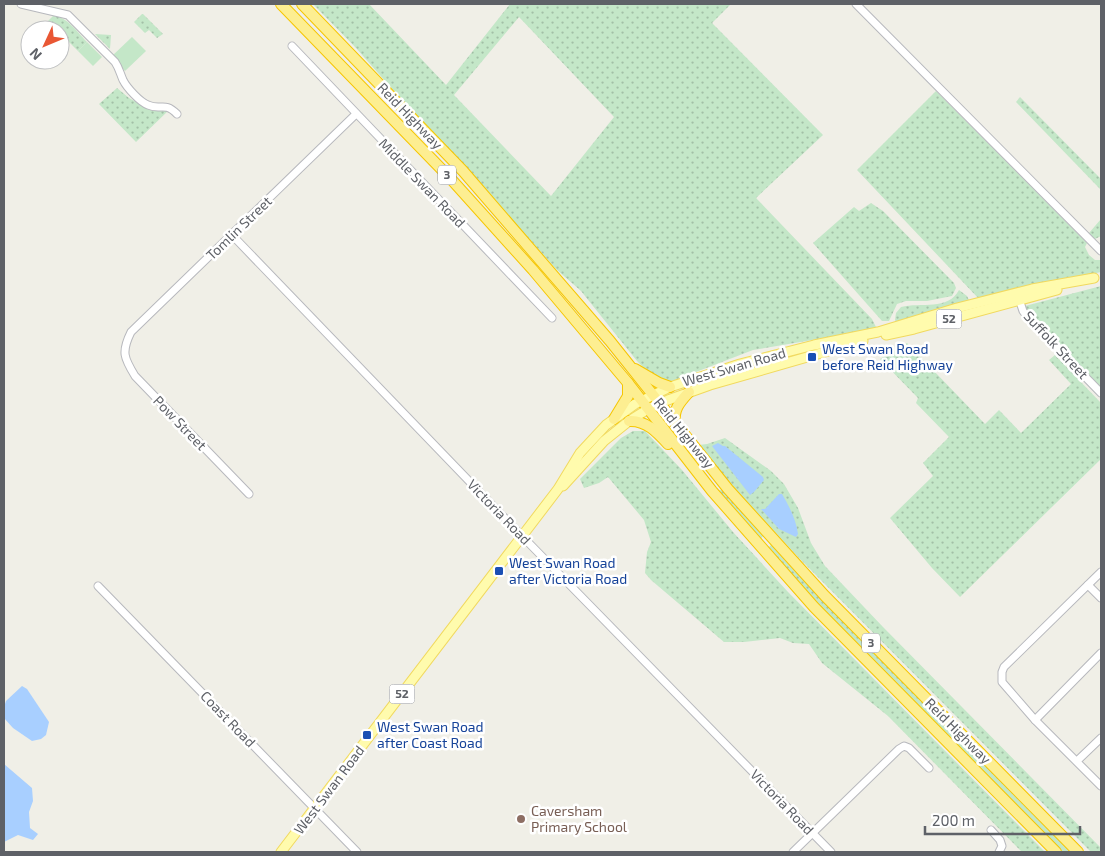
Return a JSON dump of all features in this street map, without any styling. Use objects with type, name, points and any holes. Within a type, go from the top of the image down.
[{"type":"highway","name":"Reid Highway","points":[[302,4],[463,171],[632,367],[728,489],[825,596],[1078,852]]},
{"type":"highway","name":"Reid Highway","points":[[283,6],[451,179],[533,270],[628,383],[755,542],[814,607],[1056,852]]},
{"type":"highway","points":[[632,367],[659,383],[670,386]]},
{"type":"highway","points":[[614,419],[628,396],[628,383]]},
{"type":"highway","points":[[675,423],[674,415],[676,408],[689,392]]},
{"type":"highway","points":[[629,421],[636,420],[646,424],[668,444],[680,450]]},
{"type":"main road","name":"West Swan Road","points":[[657,399],[670,386],[758,359],[878,332],[957,308],[1098,278]]},
{"type":"main road","name":"West Swan Road","points":[[282,852],[558,489],[580,453],[614,419],[657,399],[689,392],[1018,296]]},
{"type":"main road","name":"West Swan Road","points":[[558,489],[566,484],[598,447],[645,405]]},
{"type":"street","points":[[21,4],[68,15],[114,62],[120,69],[123,80],[141,100],[151,106],[167,106],[177,114]]},
{"type":"street","points":[[856,4],[1101,251]]},
{"type":"street","name":"Middle Swan Road","points":[[292,46],[552,318]]},
{"type":"street","name":"Tomlin Street","points":[[125,344],[131,332],[356,114]]},
{"type":"street","name":"Victoria Road","points":[[232,235],[522,536],[831,852]]},
{"type":"street","name":"Suffolk Street","points":[[1018,296],[1023,311],[1028,318],[1101,393]]},
{"type":"street","name":"Pow Street","points":[[125,344],[126,361],[135,376],[248,494]]},
{"type":"street","points":[[1101,572],[1004,667],[1002,672],[1002,682],[1035,720],[1101,786]]},
{"type":"street","points":[[1088,585],[1101,598]]},
{"type":"street","name":"Coast Road","points":[[98,586],[357,852]]},
{"type":"street","points":[[1035,720],[1101,653]]},
{"type":"street","points":[[1077,762],[1101,738]]},
{"type":"street","points":[[793,852],[899,748],[904,746],[909,748],[929,768]]},
{"type":"street","points":[[991,830],[1002,843],[999,852]]},
{"type":"green space","points":[[313,4],[369,4],[446,85],[510,4],[731,4],[712,23],[823,135],[756,198],[872,319],[877,329],[753,350],[670,382],[664,382],[649,373],[637,361],[581,291],[556,269],[356,48]],"holes":[[[519,17],[614,117],[551,196],[454,95]]]},
{"type":"green space","points":[[142,14],[163,34],[157,38],[149,30],[145,33],[134,22]]},
{"type":"green space","points":[[53,16],[65,20],[49,20]]},
{"type":"green space","points":[[70,24],[87,42],[78,51],[70,43]]},
{"type":"green space","points":[[95,34],[111,35],[110,49]]},
{"type":"green space","points":[[132,37],[146,51],[125,71],[111,57]]},
{"type":"green space","points":[[87,42],[102,57],[93,66],[78,51]]},
{"type":"green space","points":[[117,88],[129,98],[153,111],[170,109],[136,142],[99,104]]},
{"type":"green space","points":[[936,91],[1087,243],[1085,247],[1089,255],[1095,260],[1101,260],[1101,272],[979,299],[857,170]]},
{"type":"green space","points":[[1020,97],[1101,179],[1101,190],[1016,102]]},
{"type":"green space","points":[[871,203],[883,211],[954,283],[956,288],[952,296],[927,301],[906,301],[897,304],[889,321],[882,321],[813,243],[854,207],[859,211]]},
{"type":"green space","points":[[1101,219],[1101,236],[1095,239],[1089,233]]},
{"type":"green space","points":[[1101,286],[1101,387],[1032,318],[1025,306]]},
{"type":"green space","points":[[959,290],[967,296],[970,302],[896,322],[895,320],[896,313],[901,307],[948,301]]},
{"type":"green space","points":[[907,343],[985,424],[999,410],[1021,433],[1071,384],[1049,360],[1055,355],[1101,403],[1101,459],[960,597],[932,568],[890,518],[933,476],[923,463],[949,437],[916,403],[918,398],[880,359]]},
{"type":"green space","points":[[633,431],[645,431],[682,470],[733,532],[788,592],[1045,852],[1022,852],[888,716],[822,663],[809,644],[793,643],[780,638],[724,642],[651,580],[645,573],[647,552],[651,542],[644,520],[608,477],[599,483],[584,488],[580,479],[621,438]]},
{"type":"green space","points":[[725,438],[771,471],[784,484],[798,508],[811,543],[825,566],[1101,848],[1101,852],[1091,852],[799,558],[737,491],[699,445]]},
{"type":"green space","points":[[722,489],[763,536],[760,540],[719,491]]},
{"type":"green space","points":[[771,545],[1073,852],[1060,852],[789,574],[768,548]]},
{"type":"water","points":[[718,443],[725,446],[763,477],[764,480],[750,495],[712,446]]},
{"type":"water","points":[[779,494],[782,494],[794,518],[798,534],[796,537],[779,529],[761,509],[765,509]]},
{"type":"water","points":[[22,686],[27,689],[49,722],[46,735],[41,739],[32,741],[13,728],[4,718],[6,701]]},
{"type":"water","points":[[4,764],[32,788],[33,801],[29,812],[30,828],[38,834],[33,840],[18,835],[4,842]]},
{"type":"place","name":"West Swan Road before Reid Highway","points":[[812,357]]},
{"type":"place","name":"West Swan Road after Victoria Road","points":[[499,571]]},
{"type":"place","name":"West Swan Road after Coast Road","points":[[367,735]]},
{"type":"place","name":"Caversham Primary School","points":[[521,819]]}]
